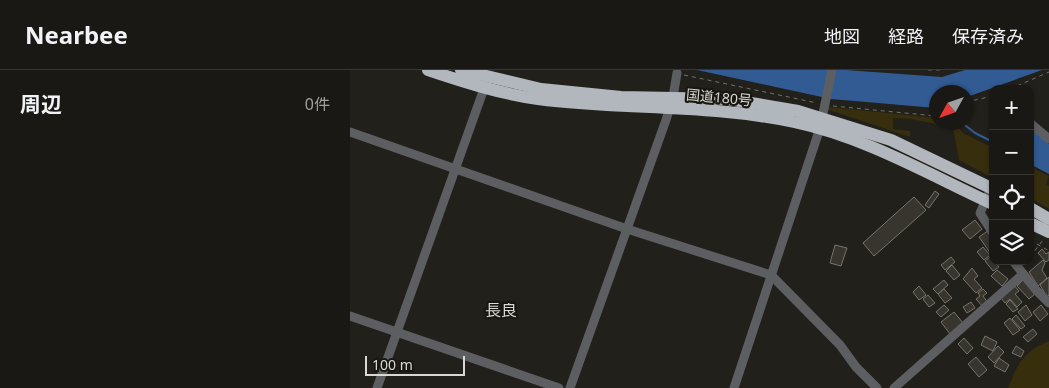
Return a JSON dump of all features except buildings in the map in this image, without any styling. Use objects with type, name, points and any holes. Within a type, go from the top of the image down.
[{"type":"highway","name":"国道180号","points":[[428,70],[486,83],[537,98],[671,102],[821,123],[891,140],[989,188]]},
{"type":"highway","name":"国道180号","points":[[461,70],[486,83]]},
{"type":"highway","name":"国道180号","points":[[821,123],[853,139],[918,166],[989,203]]},
{"type":"highway","points":[[1034,210],[1049,219]]},
{"type":"highway","points":[[1034,226],[1046,235]]},
{"type":"street","points":[[734,388],[821,123],[832,70]]},
{"type":"street","points":[[570,388],[671,102],[677,73]]},
{"type":"street","points":[[377,388],[486,83]]},
{"type":"street","points":[[1034,126],[1049,139]]},
{"type":"street","points":[[350,132],[627,230],[771,275],[840,345],[860,371],[877,388]]},
{"type":"street","points":[[989,203],[980,213],[989,227]]},
{"type":"street","points":[[1016,265],[1022,274],[1049,302]]},
{"type":"street","points":[[894,388],[1022,274]]},
{"type":"street","points":[[350,316],[559,388]]},
{"type":"path","points":[[928,70],[941,70]]},
{"type":"path","points":[[1019,85],[1049,72]]},
{"type":"path","points":[[677,73],[861,110],[929,115]]},
{"type":"path","points":[[974,100],[989,97]]},
{"type":"path","points":[[1034,252],[1046,235]]},
{"type":"path","points":[[1034,243],[1049,251]]},
{"type":"shaded area","points":[[829,107],[929,117],[929,123],[893,118],[893,129],[910,131],[910,137],[826,109]]},
{"type":"shaded area","points":[[954,130],[961,130],[989,146],[989,176],[959,160]]},
{"type":"shaded area","points":[[1034,169],[1049,176],[1046,184],[1049,186],[1049,209],[1034,200]]},
{"type":"shaded area","points":[[1049,341],[1049,388],[1008,388],[1022,359],[1033,349]]},
{"type":"water","points":[[697,70],[846,70],[942,77],[965,70],[1042,70],[1000,85],[989,85],[989,89],[974,94],[974,85],[929,85],[929,107],[831,99]]},
{"type":"water","points":[[1034,131],[1049,144],[1049,174],[1034,166]]},
{"type":"waterway","points":[[971,130],[989,140]]},
{"type":"district","name":"長良","points":[[501,310]]}]
